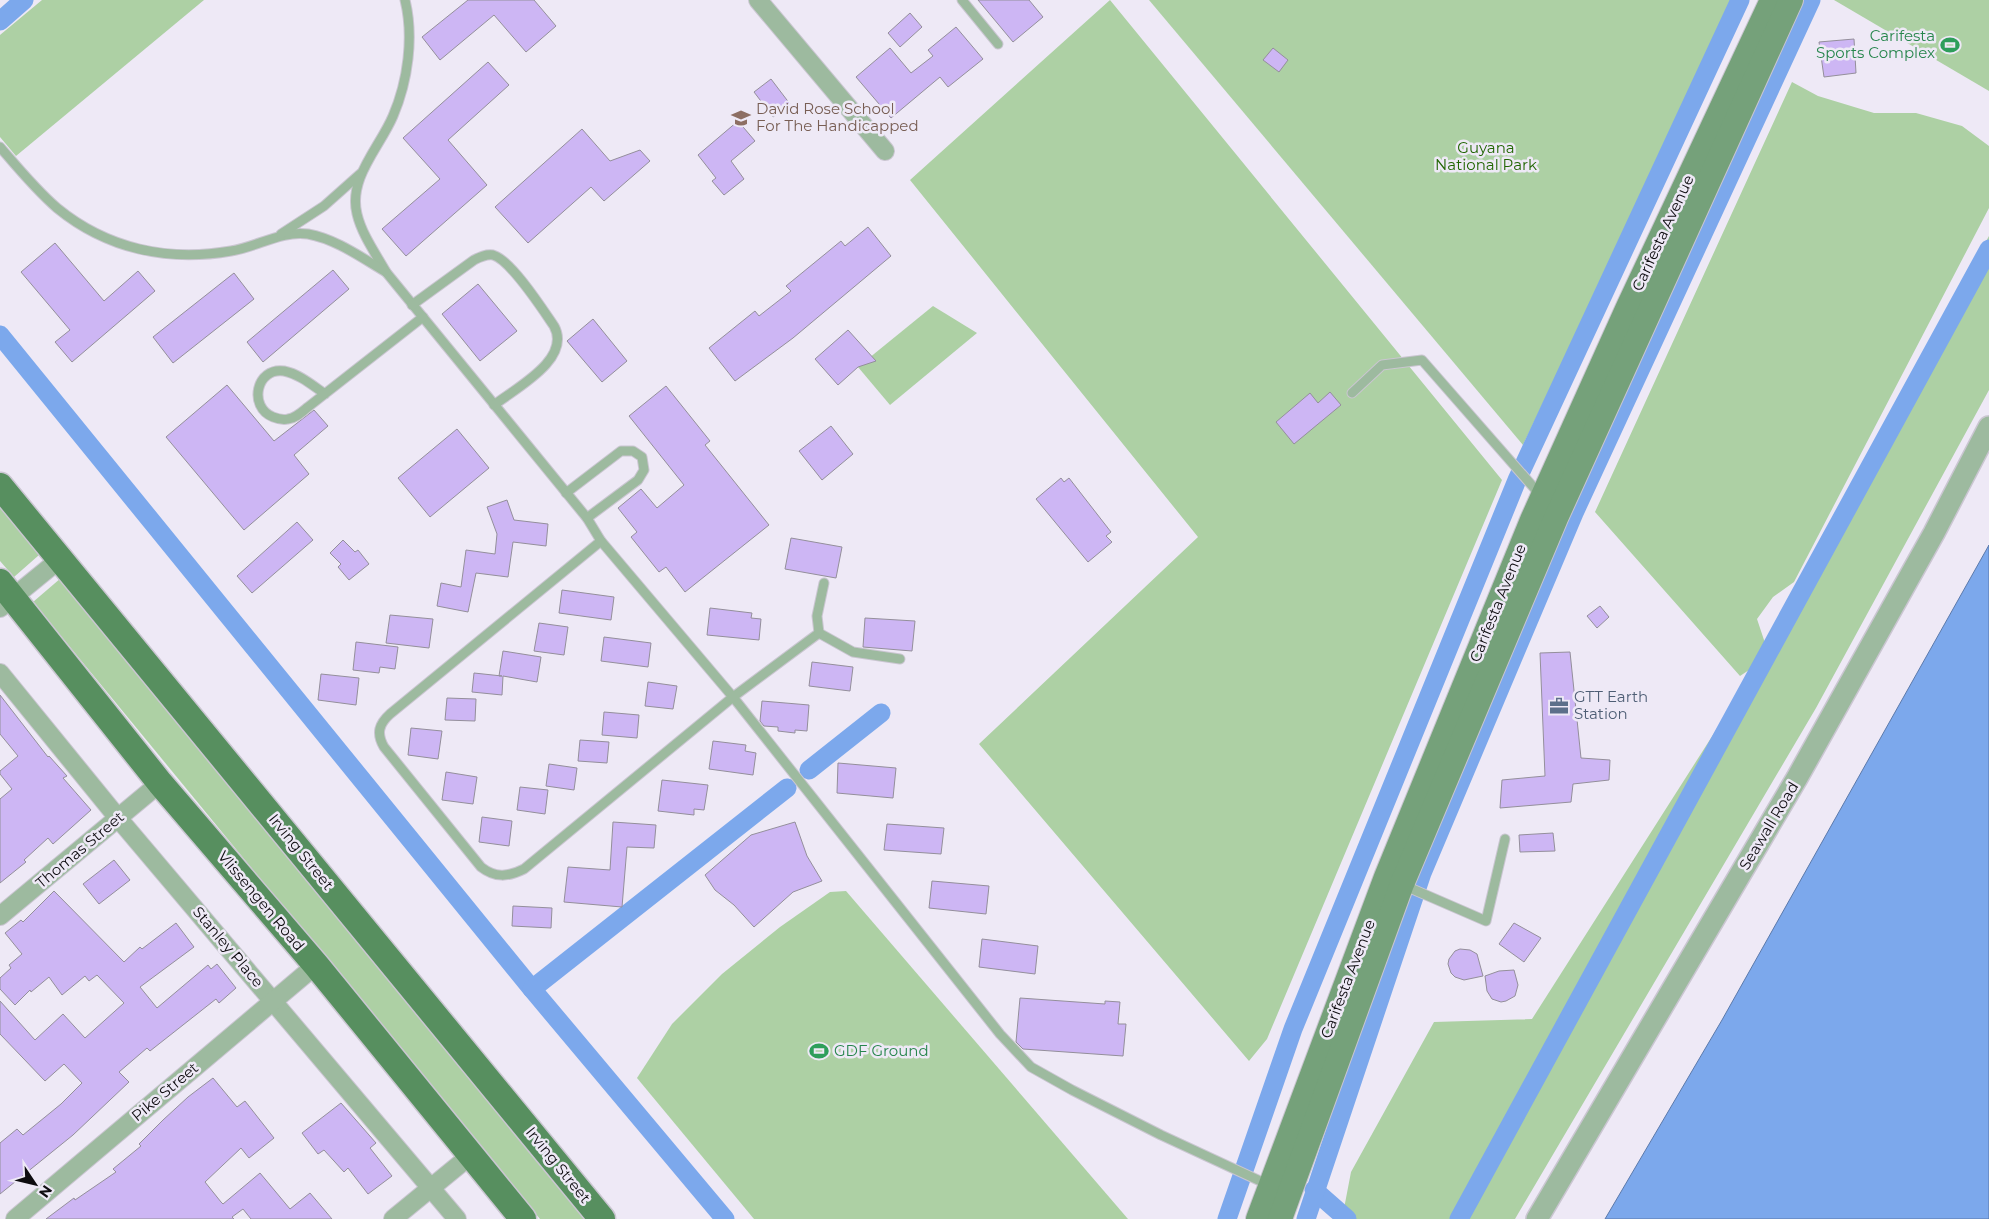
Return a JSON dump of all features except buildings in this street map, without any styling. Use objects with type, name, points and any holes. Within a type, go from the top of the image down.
[{"type":"main road","name":"Carifesta Avenue","points":[[1258,1219],[1269,1184],[1386,877],[1628,307],[1772,0]]},
{"type":"main road","name":"Carifesta Avenue","points":[[1280,1219],[1269,1184],[1402,884],[1545,503],[1791,0]]},
{"type":"main road","name":"Irving Street","points":[[0,486],[602,1219]]},
{"type":"main road","name":"Vlissengen Road","points":[[4,596],[160,783],[316,965],[523,1219]]},
{"type":"street","points":[[758,0],[885,151]]},
{"type":"street","name":"Seawall Road","points":[[1537,1219],[1797,778],[1934,533],[1989,427]]},
{"type":"street","points":[[4,596],[60,559]]},
{"type":"street","name":"Stanley Place","points":[[0,673],[118,818],[457,1219]]},
{"type":"street","name":"Thomas Street","points":[[0,916],[160,783]]},
{"type":"street","name":"Pike Street","points":[[15,1219],[316,965]]},
{"type":"street","points":[[393,1219],[471,1155]]},
{"type":"lane","points":[[405,0],[409,35],[405,79],[394,114],[359,179],[356,191],[356,214],[386,272],[587,518],[601,541],[733,697],[1000,1034],[1025,1061],[1038,1071],[1072,1090],[1161,1135],[1269,1184]]},
{"type":"lane","points":[[962,0],[998,44]]},
{"type":"lane","points":[[0,147],[37,189],[57,208],[88,230],[110,241],[152,253],[197,255],[233,251],[290,234],[306,234],[320,237],[344,248],[386,272]]},
{"type":"lane","points":[[270,239],[289,230],[324,206],[353,182],[369,161]]},
{"type":"lane","points":[[412,305],[474,260],[485,255],[499,259],[512,270],[554,326],[558,334],[558,341],[556,350],[546,365],[494,405]]},
{"type":"lane","points":[[325,394],[298,376],[280,371],[271,373],[262,379],[257,393],[262,410],[274,417],[288,420],[296,416],[325,394],[423,318]]},
{"type":"lane","points":[[1352,393],[1382,365],[1422,360],[1545,503]]},
{"type":"lane","points":[[566,493],[621,451],[633,451],[642,457],[644,470],[638,480],[587,518]]},
{"type":"lane","points":[[601,541],[390,714],[380,727],[379,735],[384,747],[481,867],[496,875],[513,875],[524,868],[733,697],[819,633]]},
{"type":"lane","points":[[819,633],[817,616],[824,583]]},
{"type":"lane","points":[[819,633],[853,652],[900,659]]},
{"type":"lane","points":[[1402,884],[1486,921],[1505,839]]},
{"type":"green space","points":[[42,0],[204,0],[16,156],[0,137],[0,35]]},
{"type":"green space","points":[[1110,0],[1502,480],[1267,1039],[1249,1061],[979,744],[1198,537],[910,180]]},
{"type":"green space","name":"Guyana National Park","points":[[1149,0],[1735,0],[1523,445]]},
{"type":"green space","name":"Carifesta Sports Complex","points":[[1834,0],[1989,0],[1989,91]]},
{"type":"green space","points":[[1792,82],[1818,96],[1874,113],[1916,113],[1962,126],[1989,146],[1989,208],[1794,582],[1773,597],[1757,619],[1765,643],[1989,236],[1989,390],[1816,708],[1515,1219],[1342,1219],[1351,1172],[1434,1022],[1532,1019],[1725,716],[1752,668],[1740,676],[1595,512]]},
{"type":"green space","points":[[933,306],[977,333],[890,405],[858,367]]},
{"type":"green space","points":[[0,507],[39,555],[14,577],[0,561]]},
{"type":"green space","points":[[61,578],[588,1219],[540,1219],[33,602]]},
{"type":"green space","name":"GDF Ground","points":[[846,891],[1128,1219],[754,1219],[637,1078],[672,1024],[722,974],[780,927],[830,892]]},
{"type":"water","points":[[1989,545],[1989,1219],[1605,1219],[1722,1020]]},
{"type":"waterway","points":[[0,21],[24,0]]},
{"type":"waterway","points":[[1227,1219],[1293,1029],[1517,480],[1740,0]]},
{"type":"waterway","points":[[1306,1219],[1422,873],[1574,513],[1811,0]]},
{"type":"waterway","points":[[1459,1219],[1989,249]]},
{"type":"waterway","points":[[0,335],[532,989],[787,788]]},
{"type":"waterway","points":[[809,770],[881,713]]},
{"type":"waterway","points":[[532,989],[725,1219]]},
{"type":"waterway","points":[[1314,1190],[1347,1219]]},
{"type":"place","name":"Carifesta Sports Complex","points":[[1950,45]]},
{"type":"place","name":"David Rose School For The Handicapped","points":[[741,118]]},
{"type":"place","name":"GTT Earth Station","points":[[1559,706]]},
{"type":"place","name":"GDF Ground","points":[[819,1051]]}]
